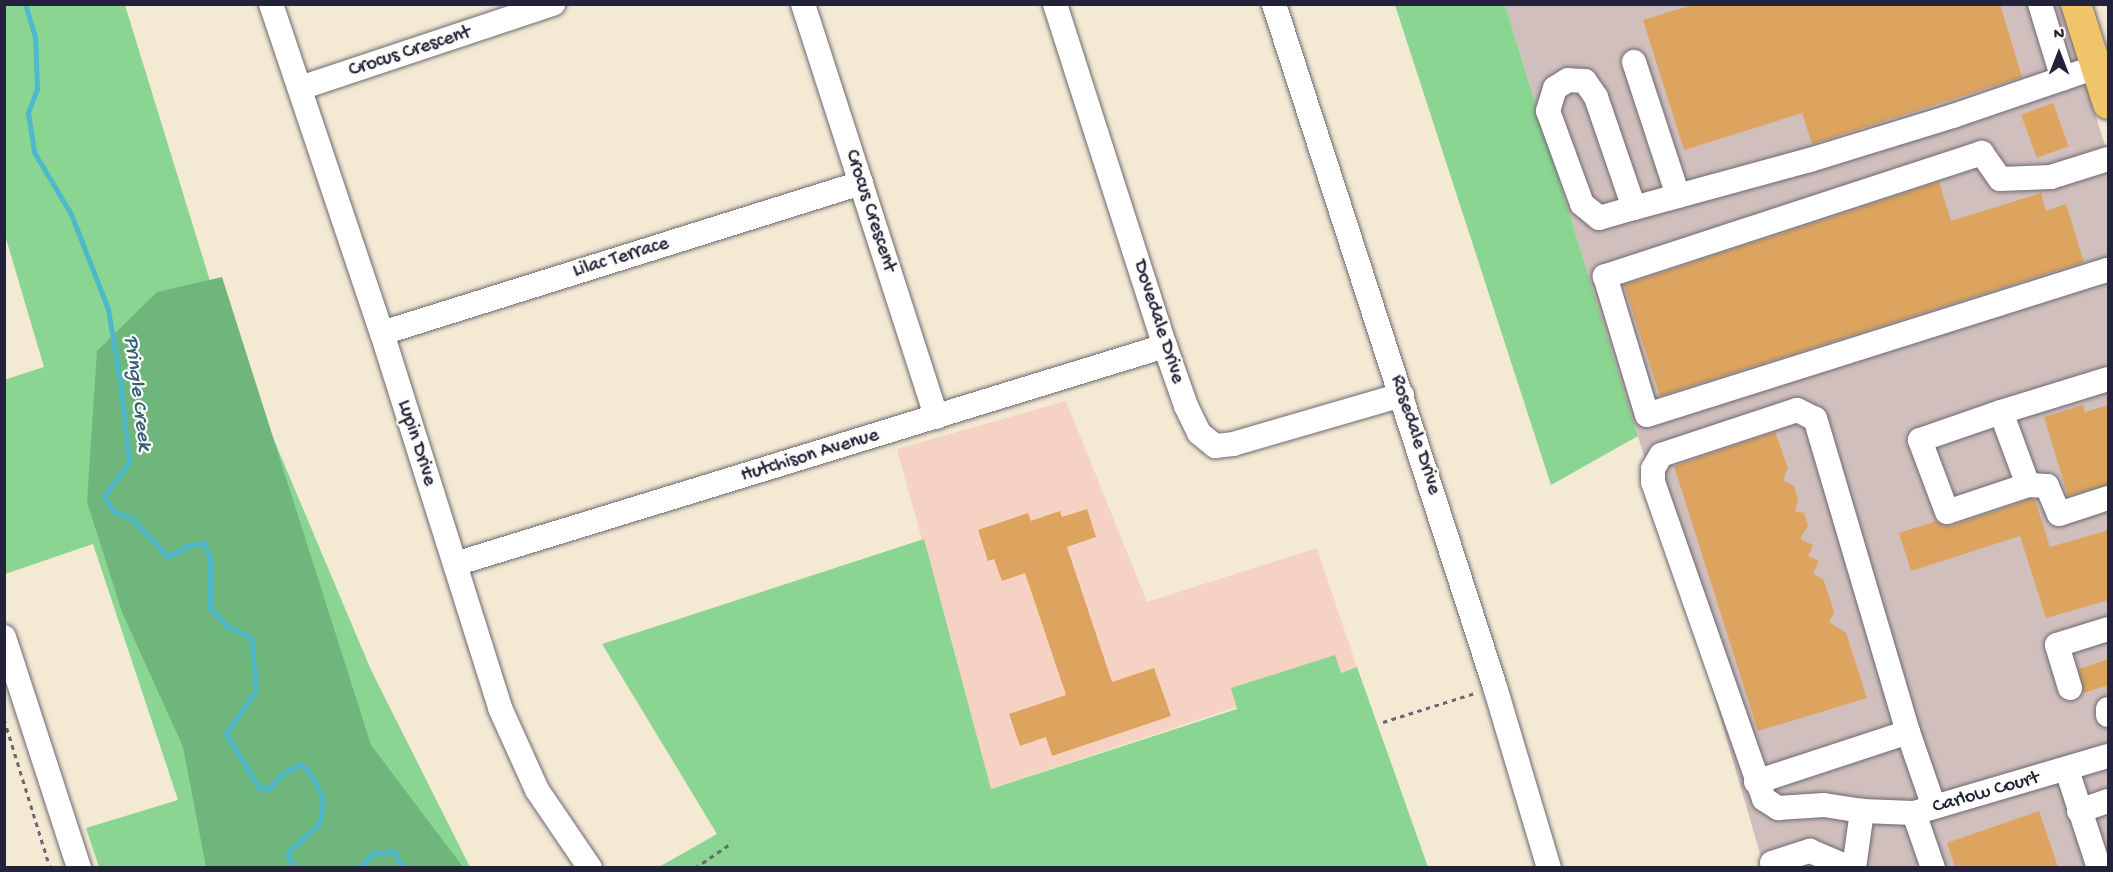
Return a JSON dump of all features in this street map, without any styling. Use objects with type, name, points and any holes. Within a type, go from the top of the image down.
[{"type":"main road","points":[[2076,4],[2109,104]]},
{"type":"street","name":"Lupin Drive","points":[[271,4],[382,333],[500,708],[537,790],[590,867]]},
{"type":"street","name":"Crocus Crescent","points":[[300,88],[553,4]]},
{"type":"street","name":"Crocus Crescent","points":[[803,4],[936,417]]},
{"type":"street","name":"Dovedale Drive","points":[[1054,4],[1165,346],[1186,406],[1199,433],[1215,446],[1233,444],[1402,395]]},
{"type":"street","name":"Rosedale Drive","points":[[1274,4],[1402,395],[1495,687],[1549,867]]},
{"type":"street","points":[[2040,4],[2063,79]]},
{"type":"street","points":[[1634,62],[1678,196]]},
{"type":"street","points":[[1634,208],[1596,97],[1585,81],[1568,80],[1555,88],[1548,111],[1582,204],[1599,218],[1810,160],[1953,116],[2096,68]]},
{"type":"street","points":[[2109,159],[2051,177],[2000,179],[1982,153],[1605,276],[1647,415],[2109,270]]},
{"type":"street","name":"Lilac Terrace","points":[[382,333],[861,183]]},
{"type":"street","name":"Hutchison Avenue","points":[[454,564],[1165,346]]},
{"type":"street","points":[[2109,379],[1920,440],[1947,512],[2028,485],[2047,486],[2059,514],[2109,498]]},
{"type":"street","name":"Carlow Court","points":[[1908,732],[1815,419],[1797,410],[1660,455],[1653,469],[1653,482],[1756,782],[1764,799],[1778,808],[1824,805],[1862,811],[1924,810],[2109,756]]},
{"type":"street","points":[[2001,412],[2028,485]]},
{"type":"street","points":[[2070,688],[2057,645],[2109,629]]},
{"type":"street","points":[[4,637],[79,867]]},
{"type":"street","points":[[2109,709],[2109,715]]},
{"type":"street","points":[[1756,782],[1908,732],[1933,867]]},
{"type":"street","points":[[2067,770],[2099,867]]},
{"type":"street","points":[[2079,811],[2109,801]]},
{"type":"street","points":[[1772,862],[1810,851],[1852,867],[1862,811]]},
{"type":"path","points":[[1383,722],[1495,687]]},
{"type":"path","points":[[4,719],[50,867]]},
{"type":"path","points":[[694,867],[730,844]]},
{"type":"shaded area","points":[[1505,5],[2061,5],[2108,155],[2108,867],[1764,867],[1638,436]]},
{"type":"shaded area","points":[[1066,401],[1147,602],[1317,548],[1357,667],[990,789],[897,449]]},
{"type":"green space","points":[[5,5],[125,5],[218,307],[371,670],[470,867],[99,867],[86,828],[178,800],[93,544],[5,574],[4,380],[44,367],[5,235]]},
{"type":"green space","points":[[1395,5],[1505,5],[1638,436],[1551,485]]},
{"type":"green space","points":[[222,277],[371,745],[463,867],[206,867],[183,747],[122,612],[87,502],[97,351],[157,292]]},
{"type":"green space","points":[[924,539],[991,789],[1237,709],[1231,688],[1335,655],[1341,673],[1357,667],[1428,867],[659,867],[717,834],[602,644]]},
{"type":"building","points":[[1695,4],[2000,4],[2022,77],[1812,144],[1802,113],[1684,150],[1643,20]]},
{"type":"building","points":[[2053,103],[2069,146],[2037,158],[2021,115]]},
{"type":"building","points":[[1939,182],[1951,221],[2041,193],[2046,211],[2066,204],[2084,262],[1660,396],[1624,285]]},
{"type":"building","points":[[2083,405],[2085,412],[2109,405],[2109,484],[2068,496],[2044,417]]},
{"type":"building","points":[[1775,432],[1788,468],[1783,480],[1794,486],[1798,500],[1795,511],[1804,513],[1808,526],[1800,539],[1813,545],[1808,556],[1819,561],[1813,574],[1823,579],[1832,605],[1834,613],[1829,622],[1846,633],[1867,698],[1758,731],[1674,466]]},
{"type":"building","points":[[2030,499],[2035,500],[2050,547],[2109,530],[2109,600],[2046,618],[2020,536],[1911,571],[1899,533],[1936,521],[1944,526],[1952,526]]},
{"type":"building","points":[[1087,509],[1096,537],[1067,547],[1112,682],[1154,668],[1171,716],[1052,756],[1046,737],[1020,746],[1009,714],[1066,695],[1025,573],[1002,581],[994,559],[988,561],[978,530],[1028,513],[1031,521],[1060,511],[1062,517]]},
{"type":"building","points":[[2109,659],[2109,685],[2083,693],[2079,669]]},
{"type":"building","points":[[2039,811],[2058,867],[1955,867],[1947,843]]},
{"type":"waterway","name":"Pringle Creek","points":[[25,4],[35,36],[37,89],[28,113],[34,152],[71,214],[108,309],[121,389],[129,463],[104,496],[113,511],[133,519],[168,557],[187,546],[204,543],[210,558],[210,608],[227,626],[251,637],[256,689],[226,734],[259,788],[270,788],[281,775],[300,764],[309,771],[323,799],[319,824],[287,853],[294,868]]},
{"type":"waterway","name":"Pringle Creek","points":[[360,868],[372,854],[394,851],[403,868]]}]
